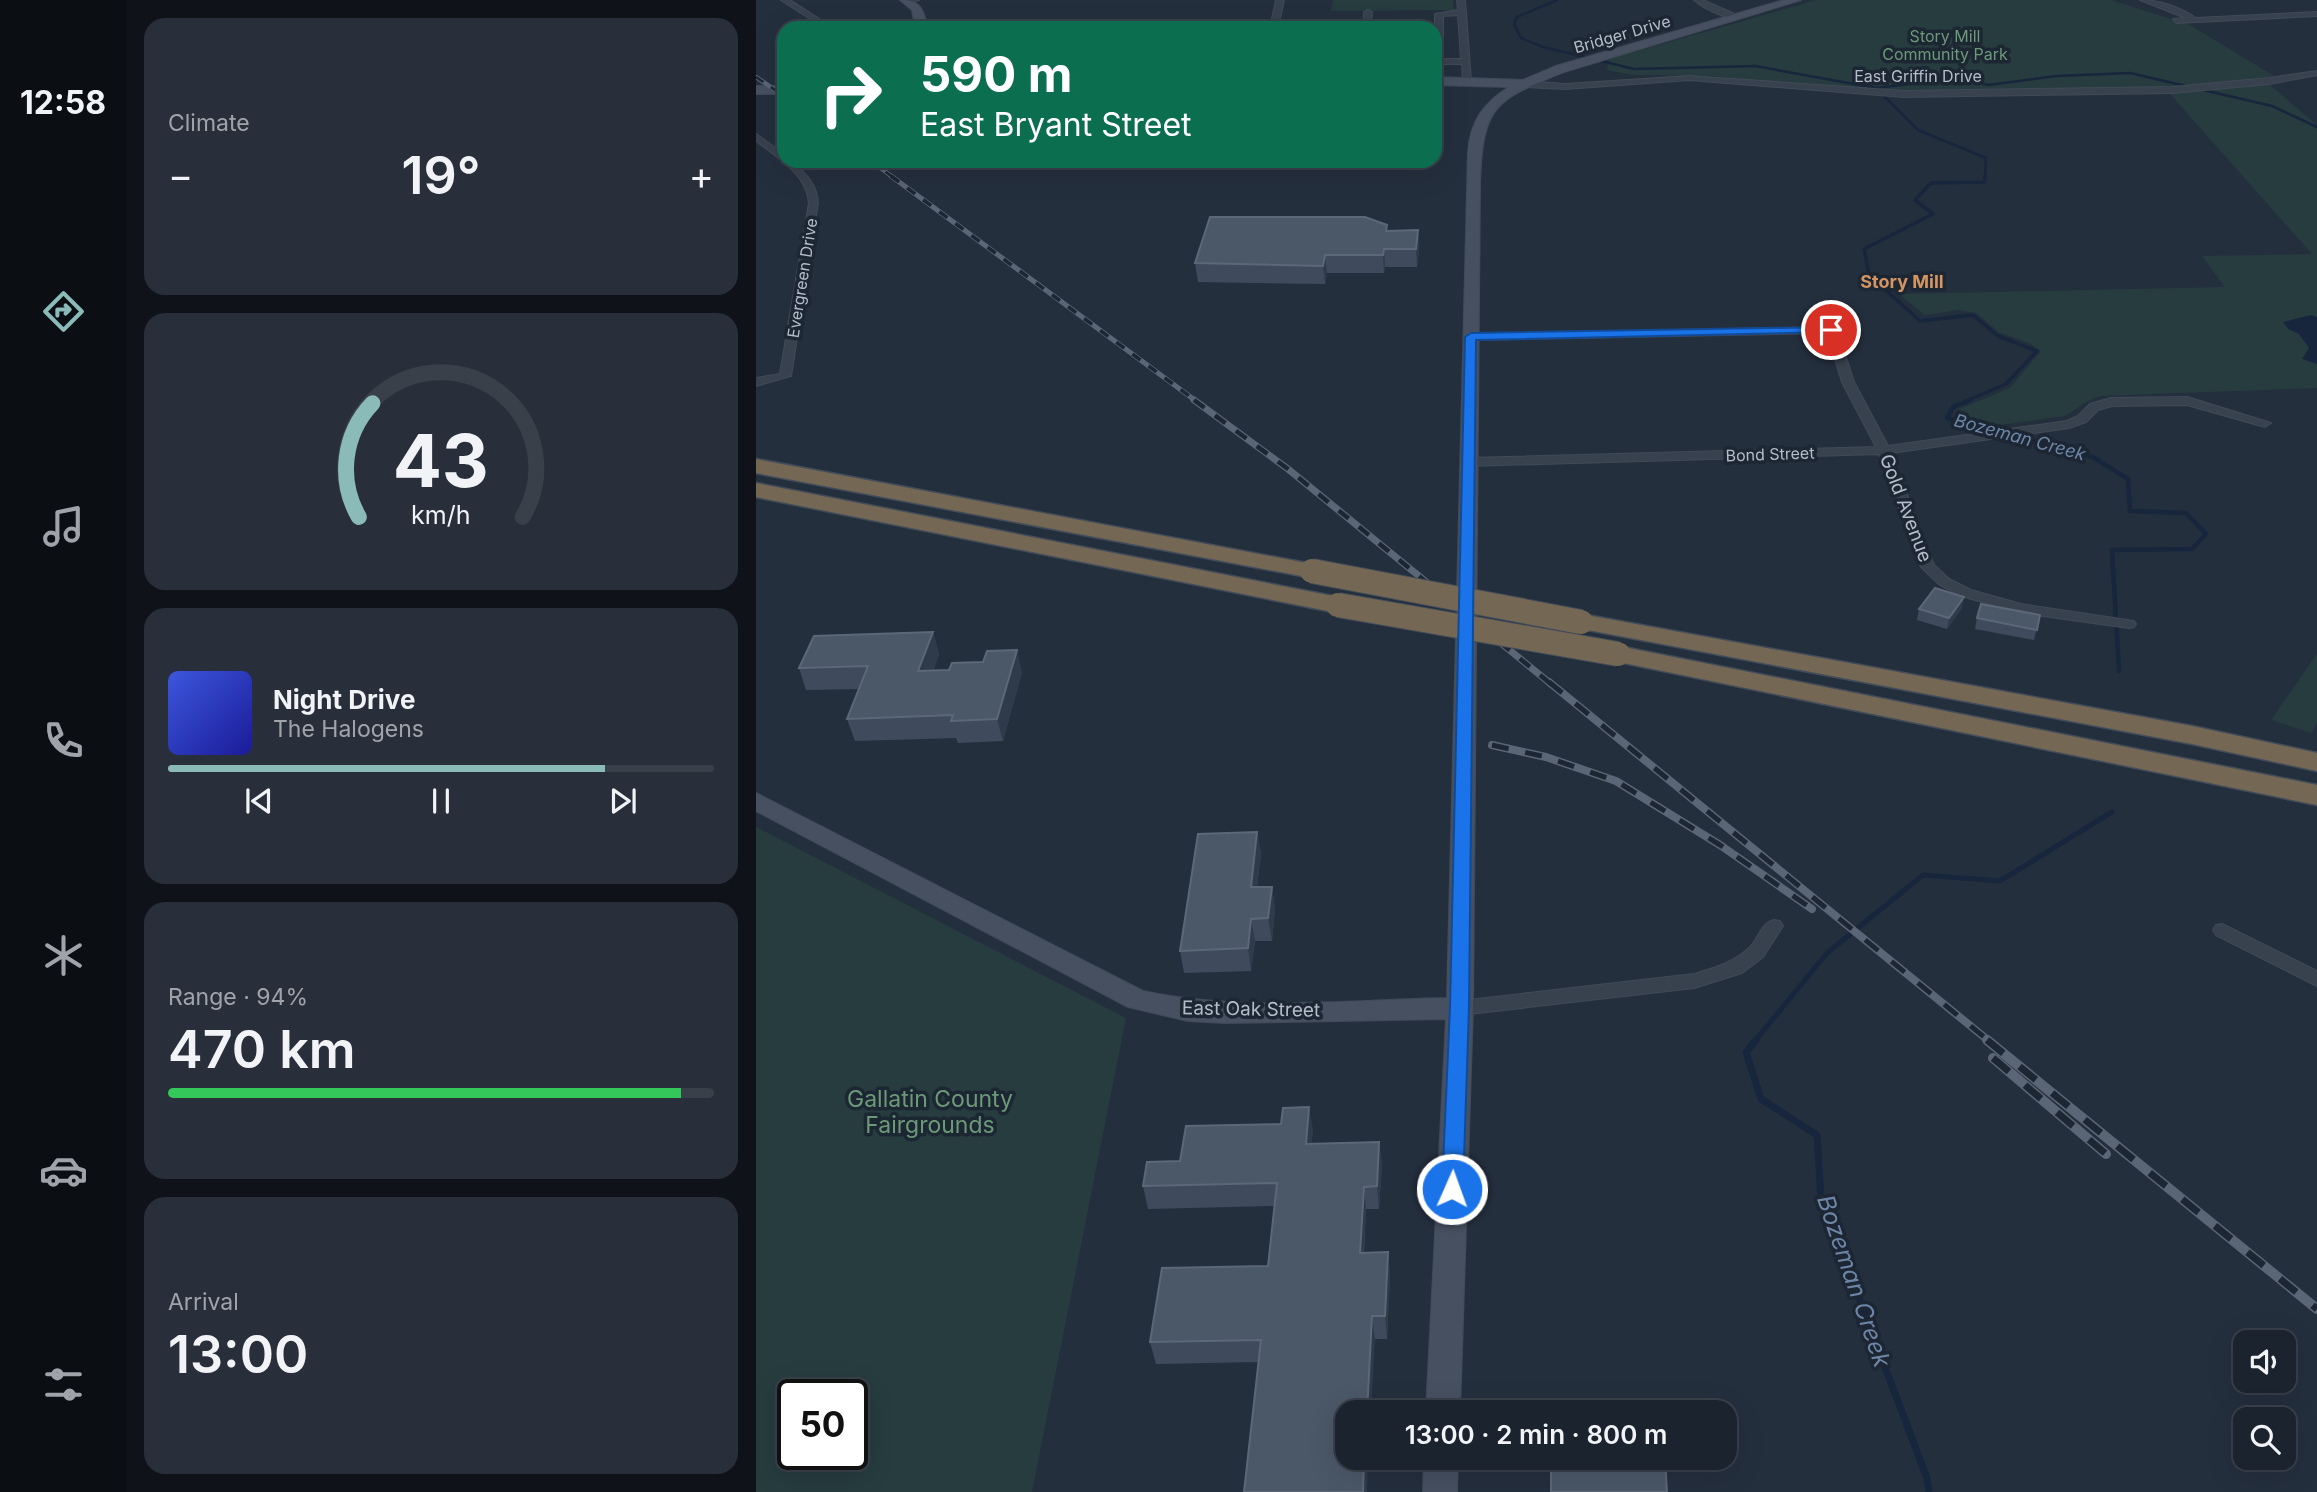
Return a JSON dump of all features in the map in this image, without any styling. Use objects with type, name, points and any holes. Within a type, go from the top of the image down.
[{"type":"highway","points":[[756,466],[2192,734],[2317,762]]},
{"type":"highway","points":[[756,490],[1338,605],[1618,654],[2317,795]]},
{"type":"main road","points":[[909,0],[917,9],[918,21]]},
{"type":"main road","name":"Bridger Drive","points":[[1471,337],[1474,149],[1483,118],[1495,103],[1523,84],[1585,61],[1796,0]]},
{"type":"main road","name":"East Griffin Drive","points":[[1442,81],[1523,84]]},
{"type":"main road","points":[[756,90],[777,90]]},
{"type":"main road","points":[[1444,1400],[1460,1007],[1471,337]]},
{"type":"main road","name":"East Oak Street","points":[[756,801],[1137,1000],[1188,1011],[1225,1013],[1460,1007]]},
{"type":"main road","points":[[1440,1492],[1441,1470]]},
{"type":"street","points":[[785,0],[818,21]]},
{"type":"street","points":[[1275,21],[1279,0]]},
{"type":"street","points":[[1461,0],[1467,80]]},
{"type":"street","points":[[1698,0],[1737,17]]},
{"type":"street","points":[[2144,0],[2182,12],[2194,20]]},
{"type":"street","points":[[2176,21],[2315,9]]},
{"type":"street","points":[[1367,21],[1368,12]]},
{"type":"street","points":[[1439,21],[1439,14],[1462,12]]},
{"type":"street","points":[[1442,62],[1467,61]]},
{"type":"street","name":"East Griffin Drive","points":[[1523,84],[1564,88],[1630,79],[1724,79],[1886,94],[2186,89],[2317,73]]},
{"type":"street","name":"Evergreen Drive","points":[[756,137],[777,154]]},
{"type":"street","name":"Evergreen Drive","points":[[756,382],[785,376],[815,194],[811,184],[794,168]]},
{"type":"street","name":"Gold Avenue","points":[[1471,337],[1831,330],[1848,382],[1884,450],[1928,567],[1935,577],[1986,601],[2129,624]]},
{"type":"street","name":"Bond Street","points":[[1469,462],[1884,450],[2071,423],[2082,419],[2094,407],[2111,402],[2188,401],[2264,423]]},
{"type":"street","name":"East Oak Street","points":[[1460,1007],[1694,981],[1736,968],[1757,952],[1774,926]]},
{"type":"street","points":[[2222,930],[2317,978]]},
{"type":"green space","points":[[1333,0],[1453,0],[1454,10],[1331,11]]},
{"type":"green space","name":"Story Mill Community Park","points":[[1817,0],[2111,0],[2190,25],[2274,76],[2194,86],[2200,91],[2269,84],[2317,125],[2317,388],[2101,396],[2064,416],[1992,426],[1960,418],[1959,409],[2010,388],[2041,351],[2027,342],[1998,332],[1977,313],[1959,310],[1925,315],[1899,294],[2225,287],[2202,256],[2312,254],[2169,93],[2180,92],[1867,92],[1714,76],[1632,75],[1607,70],[1609,59]]},
{"type":"green space","points":[[2317,654],[2317,723],[2311,733],[2271,720]]},
{"type":"green space","name":"Gallatin County Fairgrounds","points":[[756,827],[1126,1018],[1032,1492],[756,1492]]},
{"type":"water","points":[[2311,315],[2317,317],[2317,364],[2302,359],[2309,348],[2299,334],[2288,329],[2283,322]]},
{"type":"building","points":[[1210,217],[1365,217],[1387,225],[1386,231],[1418,230],[1416,249],[1384,249],[1383,255],[1325,255],[1323,266],[1195,263]]},
{"type":"building","points":[[1935,588],[1964,597],[1949,618],[1919,609]]},
{"type":"building","points":[[1981,604],[2040,615],[2037,630],[1977,618]]},
{"type":"building","points":[[933,632],[918,671],[949,670],[952,663],[983,662],[987,651],[1017,650],[997,719],[951,721],[953,715],[847,719],[868,666],[799,668],[814,636]]},
{"type":"building","points":[[1257,832],[1251,887],[1272,887],[1268,918],[1251,919],[1248,948],[1180,951],[1198,834]]},
{"type":"building","points":[[1309,1107],[1306,1144],[1379,1142],[1377,1186],[1364,1187],[1360,1253],[1388,1252],[1385,1316],[1372,1316],[1368,1400],[1335,1400],[1335,1470],[1364,1470],[1363,1492],[1244,1492],[1261,1340],[1150,1342],[1162,1268],[1268,1266],[1277,1183],[1143,1186],[1147,1162],[1180,1161],[1186,1126],[1281,1124],[1283,1108]]},
{"type":"building","points":[[1551,1470],[1666,1470],[1667,1492],[1551,1492]]},
{"type":"waterway","points":[[1557,0],[1517,17],[1514,24],[1521,38],[1543,47],[1634,69],[1755,66],[1876,88]]},
{"type":"waterway","points":[[1876,88],[1958,78],[1988,85],[2056,76],[2130,73],[2272,106],[2317,127]]},
{"type":"waterway","name":"Bozeman Creek","points":[[1876,88],[1918,130],[1986,158],[1985,178]]},
{"type":"waterway","name":"Bozeman Creek","points":[[1966,401],[2006,384],[2037,351],[1998,336],[1973,315],[1920,321],[1869,275],[1864,249],[1933,214],[1915,200],[1931,183],[1985,182],[1985,178]]},
{"type":"waterway","name":"Bozeman Creek","points":[[1970,400],[1953,407],[1947,418],[2093,457],[2128,479],[2130,511],[2186,513],[2206,534],[2192,549],[2112,550],[2119,671]]},
{"type":"waterway","name":"Bozeman Creek","points":[[1755,1041],[1827,953],[1923,875],[2000,881],[2112,812]]},
{"type":"waterway","name":"Bozeman Creek","points":[[1756,1040],[1746,1052],[1761,1099],[1817,1135],[1821,1198],[1927,1478],[1929,1492]]},
{"type":"railway","points":[[756,77],[777,91]]},
{"type":"railway","points":[[880,168],[894,178]]},
{"type":"railway","points":[[891,176],[1196,401]]},
{"type":"railway","points":[[1194,400],[1288,469],[1551,684]]},
{"type":"railway","points":[[1549,682],[1989,1041]]},
{"type":"railway","points":[[1492,745],[1546,757],[1616,781],[1720,845],[1812,909]]},
{"type":"railway","points":[[1987,1040],[2317,1309]]},
{"type":"railway","points":[[1993,1058],[2106,1154]]},
{"type":"district","name":"Story Mill","points":[[1902,281]]},
{"type":"route","points":[[1452,1189],[1460,1007],[1471,337],[1831,330]]}]
